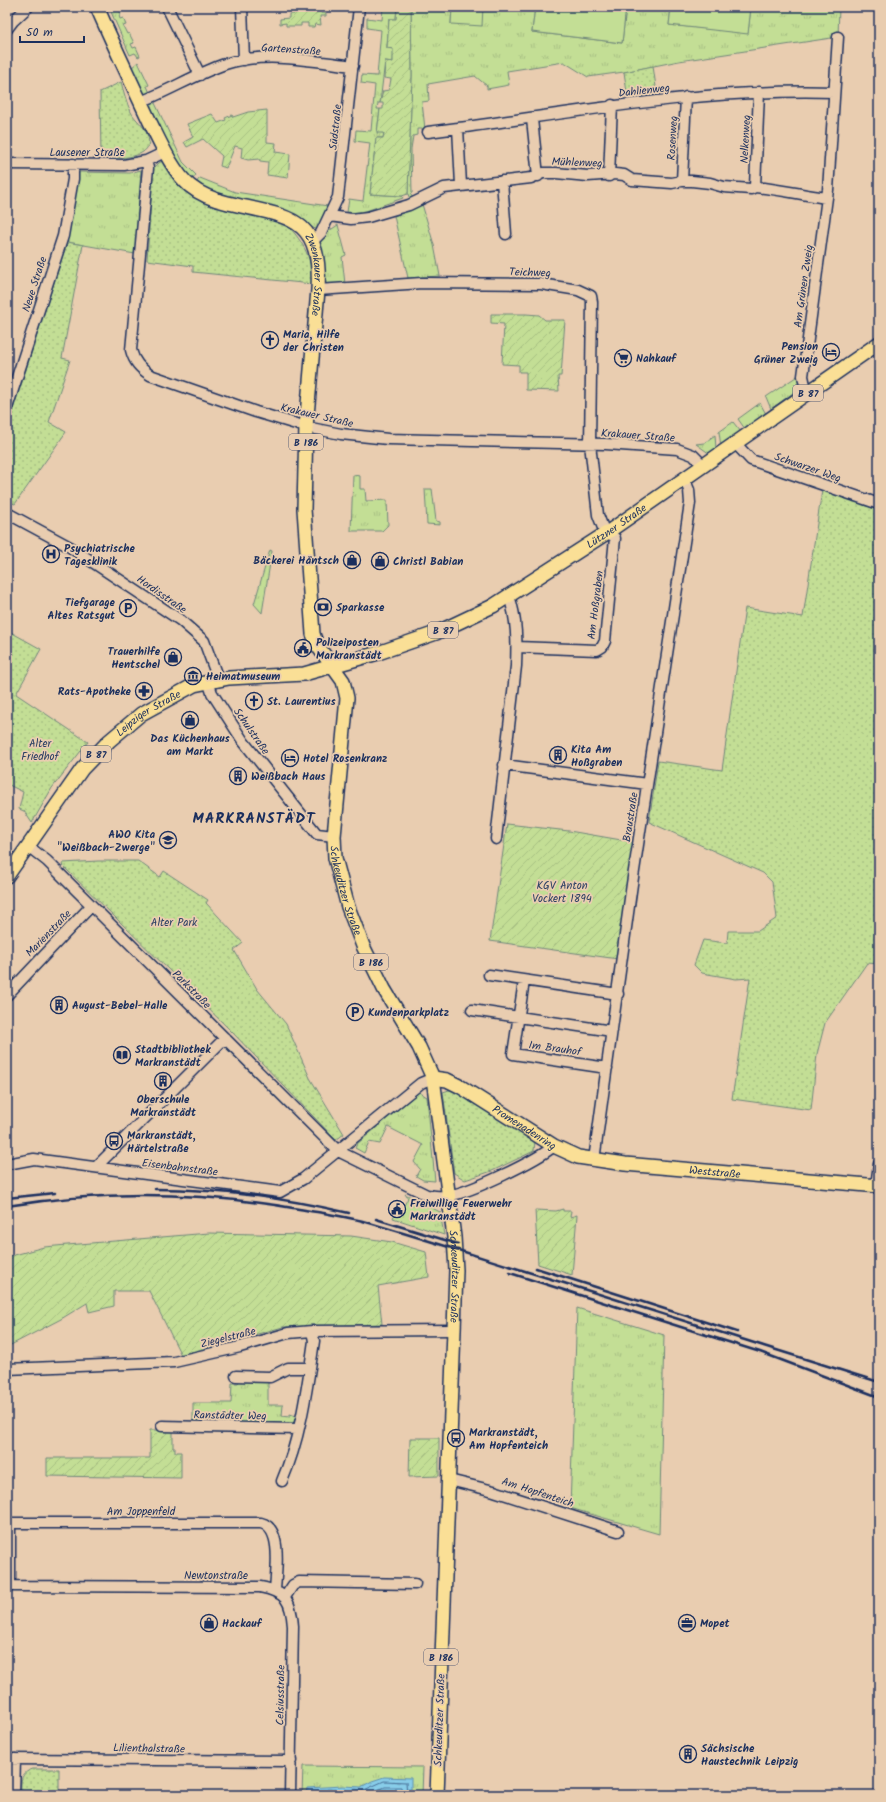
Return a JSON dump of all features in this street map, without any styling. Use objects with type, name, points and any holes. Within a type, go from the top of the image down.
[{"type":"main road","name":"Zwenkauer Straße","points":[[97,7],[140,102],[165,152],[189,186],[204,195],[219,201],[275,213],[291,219],[302,227],[312,242],[319,272],[306,427],[304,509],[311,593],[311,621],[317,645],[332,666]]},
{"type":"main road","name":"Lützner Straße","points":[[332,666],[378,653],[436,633],[509,596],[608,532],[879,342]]},
{"type":"main road","name":"Leipziger Straße","points":[[7,876],[82,769],[108,741],[141,714],[189,687],[213,680],[304,674],[332,666]]},
{"type":"main road","name":"Schkeuditzer Straße","points":[[332,666],[343,681],[347,698],[334,836],[335,858],[348,908],[363,946],[384,989],[419,1047],[434,1078],[454,1237],[456,1270],[437,1795]]},
{"type":"main road","name":"Promenadenring","points":[[434,1078],[446,1080],[461,1087],[554,1146]]},
{"type":"main road","name":"Weststraße","points":[[554,1146],[578,1157],[594,1160],[878,1186]]},
{"type":"street","points":[[7,29],[28,7]]},
{"type":"street","points":[[167,7],[200,76]]},
{"type":"street","points":[[242,7],[244,60]]},
{"type":"street","name":"Südstraße","points":[[312,242],[321,233],[338,198],[341,182],[359,7]]},
{"type":"street","points":[[826,202],[838,37]]},
{"type":"street","name":"Gartenstraße","points":[[140,102],[225,64],[244,60],[271,58],[353,66]]},
{"type":"street","name":"Dahlienweg","points":[[428,132],[532,119],[612,105],[759,92],[834,92]]},
{"type":"street","name":"Nelkenweg","points":[[755,187],[759,92]]},
{"type":"street","name":"Rosenweg","points":[[682,181],[686,98]]},
{"type":"street","points":[[609,176],[612,105]]},
{"type":"street","points":[[532,119],[538,176]]},
{"type":"street","points":[[458,128],[460,185]]},
{"type":"street","name":"Lausener Straße","points":[[7,164],[124,165],[146,161],[165,152]]},
{"type":"street","name":"Krakauer Straße","points":[[146,161],[148,168],[131,350],[133,359],[150,375],[306,427],[341,434],[388,439],[590,444],[677,449],[693,455],[703,465]]},
{"type":"street","name":"Neue Straße","points":[[7,408],[63,236],[73,179],[73,164]]},
{"type":"street","name":"Mühlenweg","points":[[330,216],[351,219],[368,216],[409,204],[444,188],[538,176],[543,173],[609,176],[624,175],[632,180],[672,183],[682,181],[710,183],[724,187],[751,189],[755,187],[789,191],[826,202]]},
{"type":"street","points":[[502,181],[506,234]]},
{"type":"street","name":"Am Grünen Zweig","points":[[810,391],[805,385],[804,376],[826,202]]},
{"type":"street","name":"Teichweg","points":[[318,290],[448,282],[548,284],[586,293],[591,296],[590,444],[598,515],[603,528],[608,532]]},
{"type":"street","name":"Schwarzer Weg","points":[[736,443],[751,460],[879,504]]},
{"type":"street","name":"Braustraße","points":[[594,1160],[647,784],[690,503],[689,490],[684,478]]},
{"type":"street","name":"Hordisstraße","points":[[7,513],[70,547],[180,620],[204,641],[213,680]]},
{"type":"street","name":"Am Hoßgraben","points":[[517,647],[597,650],[602,647],[605,641],[615,538],[608,532]]},
{"type":"street","points":[[496,839],[517,647],[514,611],[509,596]]},
{"type":"street","name":"Schulstraße","points":[[213,680],[212,693],[243,741],[317,834],[334,836]]},
{"type":"street","points":[[504,765],[647,784]]},
{"type":"street","name":"Parkstraße","points":[[28,846],[47,861],[338,1151]]},
{"type":"street","name":"Marienstraße","points":[[7,995],[91,906]]},
{"type":"street","points":[[488,975],[618,994]]},
{"type":"street","name":"Im Brauhof","points":[[524,981],[513,1054],[607,1068]]},
{"type":"street","points":[[472,1010],[612,1031]]},
{"type":"street","points":[[96,1167],[225,1038]]},
{"type":"street","points":[[338,1151],[421,1083],[434,1078]]},
{"type":"street","name":"Promenadenring","points":[[338,1151],[427,1195],[448,1196],[460,1193],[495,1178],[535,1159],[554,1146]]},
{"type":"street","name":"Eisenbahnstraße","points":[[7,1164],[34,1159],[280,1192],[303,1179],[338,1151]]},
{"type":"street","points":[[878,1186],[879,1164]]},
{"type":"street","name":"Ziegelstraße","points":[[7,1369],[174,1362],[240,1348],[288,1333],[312,1331],[454,1330]]},
{"type":"street","points":[[282,1481],[292,1456],[298,1429],[314,1341],[312,1331]]},
{"type":"street","points":[[236,1376],[270,1377],[288,1368],[310,1368]]},
{"type":"street","name":"Ranstädter Weg","points":[[162,1426],[298,1429]]},
{"type":"street","name":"Am Hopfenteich","points":[[449,1480],[494,1491],[618,1531]]},
{"type":"street","name":"Am Joppenfeld","points":[[8,1586],[10,1523],[260,1523],[265,1524],[271,1530],[276,1544],[275,1590]]},
{"type":"street","points":[[285,1597],[293,1584],[299,1582],[415,1584]]},
{"type":"street","name":"Newtonstraße","points":[[8,1586],[260,1587],[275,1590],[285,1597]]},
{"type":"street","name":"Celsiusstraße","points":[[285,1597],[290,1605],[293,1626],[290,1795]]},
{"type":"street","points":[[11,1759],[14,1795]]},
{"type":"street","name":"Lilienthalstraße","points":[[11,1759],[291,1761]]},
{"type":"green space","points":[[118,7],[121,14],[119,15],[120,19],[123,18],[126,25],[123,26],[127,34],[129,33],[134,43],[131,44],[133,48],[136,47],[140,56],[138,57],[135,53],[130,55],[111,12]]},
{"type":"green space","points":[[295,7],[322,7],[321,13],[326,13],[326,16],[320,16],[321,25],[315,24],[314,27],[308,27],[308,23],[301,23],[301,26],[286,26],[286,23],[280,24],[280,19],[289,18],[289,14],[294,14]]},
{"type":"green space","points":[[383,7],[397,7],[396,19],[389,19],[387,48],[394,49],[393,62],[385,61],[380,103],[378,103],[377,109],[380,109],[377,132],[384,133],[383,138],[376,138],[370,194],[402,196],[403,198],[360,213],[347,212],[349,199],[363,201],[370,143],[355,141],[356,130],[371,131],[375,85],[361,83],[362,75],[377,76],[381,30],[367,28],[367,18],[382,20]]},
{"type":"green space","points":[[397,7],[411,7],[412,75],[408,194],[402,196],[370,194],[376,138],[383,138],[384,133],[377,133],[380,109],[383,109],[383,103],[380,103],[383,91],[389,90],[391,79],[384,78],[385,61],[393,62],[393,49],[387,48],[389,19],[396,19]]},
{"type":"green space","points":[[411,7],[452,7],[451,24],[483,7],[535,7],[532,32],[622,43],[626,7],[671,7],[669,25],[748,33],[751,7],[839,7],[838,37],[679,61],[624,72],[588,77],[564,62],[507,71],[509,85],[487,89],[487,86],[475,76],[428,84],[429,101],[422,102],[425,129],[417,129],[417,135],[413,136],[411,149],[412,193],[410,194],[414,199],[409,197],[408,194],[412,75]]},
{"type":"green space","points":[[452,7],[483,7],[482,26],[451,24]]},
{"type":"green space","points":[[535,7],[626,7],[622,43],[532,32]]},
{"type":"green space","points":[[671,7],[751,7],[748,34],[669,25]]},
{"type":"green space","points":[[138,62],[149,85],[147,86],[150,93],[141,95],[131,68]]},
{"type":"green space","points":[[653,66],[657,94],[628,99],[624,72]]},
{"type":"green space","points":[[121,82],[129,108],[146,131],[149,143],[146,149],[133,156],[116,158],[101,157],[100,92]]},
{"type":"green space","points":[[154,101],[183,162],[196,175],[192,180],[181,170],[148,106]]},
{"type":"green space","points":[[267,110],[267,142],[276,143],[275,152],[290,154],[288,178],[267,175],[268,162],[260,161],[259,159],[248,160],[241,158],[242,148],[235,146],[226,168],[220,166],[222,156],[203,139],[187,147],[184,142],[193,137],[187,124],[212,114],[218,123],[226,120],[225,118],[232,115],[233,117],[248,112]]},
{"type":"green space","points":[[162,161],[177,182],[288,226],[303,245],[306,252],[311,268],[312,284],[193,272],[193,266],[147,260],[153,167]]},
{"type":"green space","points":[[141,170],[135,254],[67,242],[78,172],[130,173]]},
{"type":"green space","points":[[200,178],[235,192],[328,206],[322,222],[316,229],[222,197],[195,184]]},
{"type":"green space","points":[[422,204],[434,245],[440,276],[408,278],[394,216]]},
{"type":"green space","points":[[338,225],[346,255],[342,257],[345,284],[318,290],[312,242]]},
{"type":"green space","points":[[67,242],[83,245],[62,358],[70,360],[49,422],[66,432],[15,504],[7,501],[7,428]]},
{"type":"green space","points":[[491,314],[539,315],[545,320],[565,320],[561,376],[558,376],[559,391],[526,390],[526,372],[519,372],[519,365],[502,364],[504,324],[491,323]]},
{"type":"green space","points":[[799,375],[797,390],[771,409],[766,397]]},
{"type":"green space","points":[[760,403],[766,414],[745,429],[738,419]]},
{"type":"green space","points":[[733,422],[741,432],[721,447],[719,432]]},
{"type":"green space","points":[[715,435],[716,449],[710,454],[696,444],[704,443]]},
{"type":"green space","points":[[353,475],[360,476],[360,489],[365,489],[366,501],[387,500],[388,525],[382,531],[351,531]]},
{"type":"green space","points":[[425,489],[432,489],[436,521],[440,522],[440,525],[427,524]]},
{"type":"green space","points":[[822,490],[879,510],[879,964],[867,963],[825,1023],[817,1054],[811,1110],[732,1099],[750,978],[736,979],[702,973],[694,965],[703,940],[727,943],[728,931],[758,931],[777,918],[772,882],[763,873],[649,822],[658,761],[722,770],[745,608],[803,617]]},
{"type":"green space","points":[[270,550],[272,551],[262,613],[254,604]]},
{"type":"green space","name":"Alter Friedhof","points":[[7,630],[41,649],[16,694],[88,742],[52,788],[32,823],[24,811],[19,809],[23,792],[7,784]]},
{"type":"green space","name":"KGV Anton Vockert 1894","points":[[507,824],[569,831],[633,842],[618,959],[490,941]]},
{"type":"green space","name":"Alter Park","points":[[138,861],[160,877],[164,871],[208,900],[206,903],[243,943],[234,950],[257,989],[286,1024],[310,1078],[344,1134],[336,1140],[231,1031],[62,865],[63,863]]},
{"type":"green space","points":[[452,1089],[535,1141],[534,1151],[492,1171],[465,1180],[454,1173],[443,1092]]},
{"type":"green space","points":[[419,1092],[427,1097],[435,1181],[423,1180],[416,1176],[420,1169],[414,1162],[423,1145],[388,1127],[380,1144],[369,1142],[364,1153],[355,1148],[357,1144]]},
{"type":"green space","points":[[405,1194],[440,1212],[444,1235],[393,1218],[396,1211],[404,1213],[402,1209],[408,1198]]},
{"type":"green space","points":[[563,1209],[563,1211],[571,1211],[570,1217],[577,1215],[572,1275],[538,1264],[535,1210],[556,1211]]},
{"type":"green space","points":[[209,1233],[351,1236],[392,1242],[426,1252],[429,1277],[378,1286],[382,1324],[283,1327],[181,1355],[149,1291],[114,1291],[114,1306],[89,1312],[87,1303],[61,1319],[7,1347],[7,1257],[44,1247]]},
{"type":"green space","points":[[577,1308],[664,1335],[659,1534],[570,1508]]},
{"type":"green space","points":[[241,1380],[268,1381],[268,1405],[283,1405],[282,1416],[290,1417],[290,1414],[296,1416],[293,1424],[193,1423],[193,1403],[231,1403],[232,1383],[238,1383]]},
{"type":"green space","points":[[150,1430],[173,1430],[173,1448],[175,1448],[175,1452],[181,1452],[181,1478],[47,1476],[47,1458],[150,1458]]},
{"type":"green space","points":[[410,1438],[439,1438],[439,1476],[409,1477]]},
{"type":"green space","points":[[303,1766],[423,1767],[422,1795],[302,1795]]},
{"type":"green space","points":[[33,1769],[59,1769],[59,1795],[21,1795],[21,1783],[23,1776],[25,1773]]},
{"type":"water","points":[[384,1777],[411,1778],[411,1795],[306,1795],[307,1788],[343,1786],[361,1787]]},
{"type":"railway","points":[[155,1189],[179,1189],[252,1195],[349,1213]]},
{"type":"railway","points":[[7,1198],[55,1193]]},
{"type":"railway","points":[[7,1206],[80,1197],[116,1195],[190,1196],[263,1203],[349,1218],[440,1244],[879,1382]]},
{"type":"railway","points":[[376,1219],[458,1244]]},
{"type":"railway","points":[[536,1268],[737,1332]]},
{"type":"railway","points":[[510,1273],[760,1352],[879,1397]]},
{"type":"place","name":"Maria, Hilfe der Christen","points":[[270,340]]},
{"type":"place","name":"Pension Grüner Zweig","points":[[831,352]]},
{"type":"place","name":"Nahkauf","points":[[623,358]]},
{"type":"place","name":"Psychiatrische Tagesklinik","points":[[51,554]]},
{"type":"place","name":"Bäckerei Häntsch","points":[[352,560]]},
{"type":"place","name":"Christl Babian","points":[[380,561]]},
{"type":"place","name":"Sparkasse","points":[[323,607]]},
{"type":"place","name":"Tiefgarage Altes Ratsgut","points":[[128,608]]},
{"type":"place","name":"Polizeiposten Markranstädt","points":[[303,648]]},
{"type":"place","name":"Trauerhilfe Hentschel","points":[[173,657]]},
{"type":"place","name":"Heimatmuseum","points":[[193,676]]},
{"type":"place","name":"Rats-Apotheke","points":[[144,691]]},
{"type":"place","name":"St. Laurentius","points":[[254,701]]},
{"type":"place","name":"Das Küchenhaus am Markt","points":[[190,720]]},
{"type":"place","name":"Kita Am Hoßgraben","points":[[558,755]]},
{"type":"place","name":"Hotel Rosenkranz","points":[[290,758]]},
{"type":"place","name":"Weißbach Haus","points":[[238,776]]},
{"type":"place","name":"AWO Kita \"Weißbach-Zwerge\"","points":[[168,840]]},
{"type":"place","name":"August-Bebel-Halle","points":[[59,1005]]},
{"type":"place","name":"Kundenparkplatz","points":[[355,1012]]},
{"type":"place","name":"Stadtbibliothek Markranstädt","points":[[122,1055]]},
{"type":"place","name":"Oberschule Markranstädt","points":[[163,1081]]},
{"type":"place","name":"Markranstädt, Härtelstraße","points":[[114,1141]]},
{"type":"place","name":"Freiwillige Feuerwehr Markranstädt","points":[[397,1209]]},
{"type":"place","name":"Markranstädt, Am Hopfenteich","points":[[456,1438]]},
{"type":"place","name":"Hackauf","points":[[209,1623]]},
{"type":"place","name":"Mopet","points":[[687,1623]]},
{"type":"place","name":"Sächsische Haustechnik Leipzig","points":[[688,1754]]},
{"type":"district","name":"MARKRANSTÄDT","points":[[254,818]]}]
